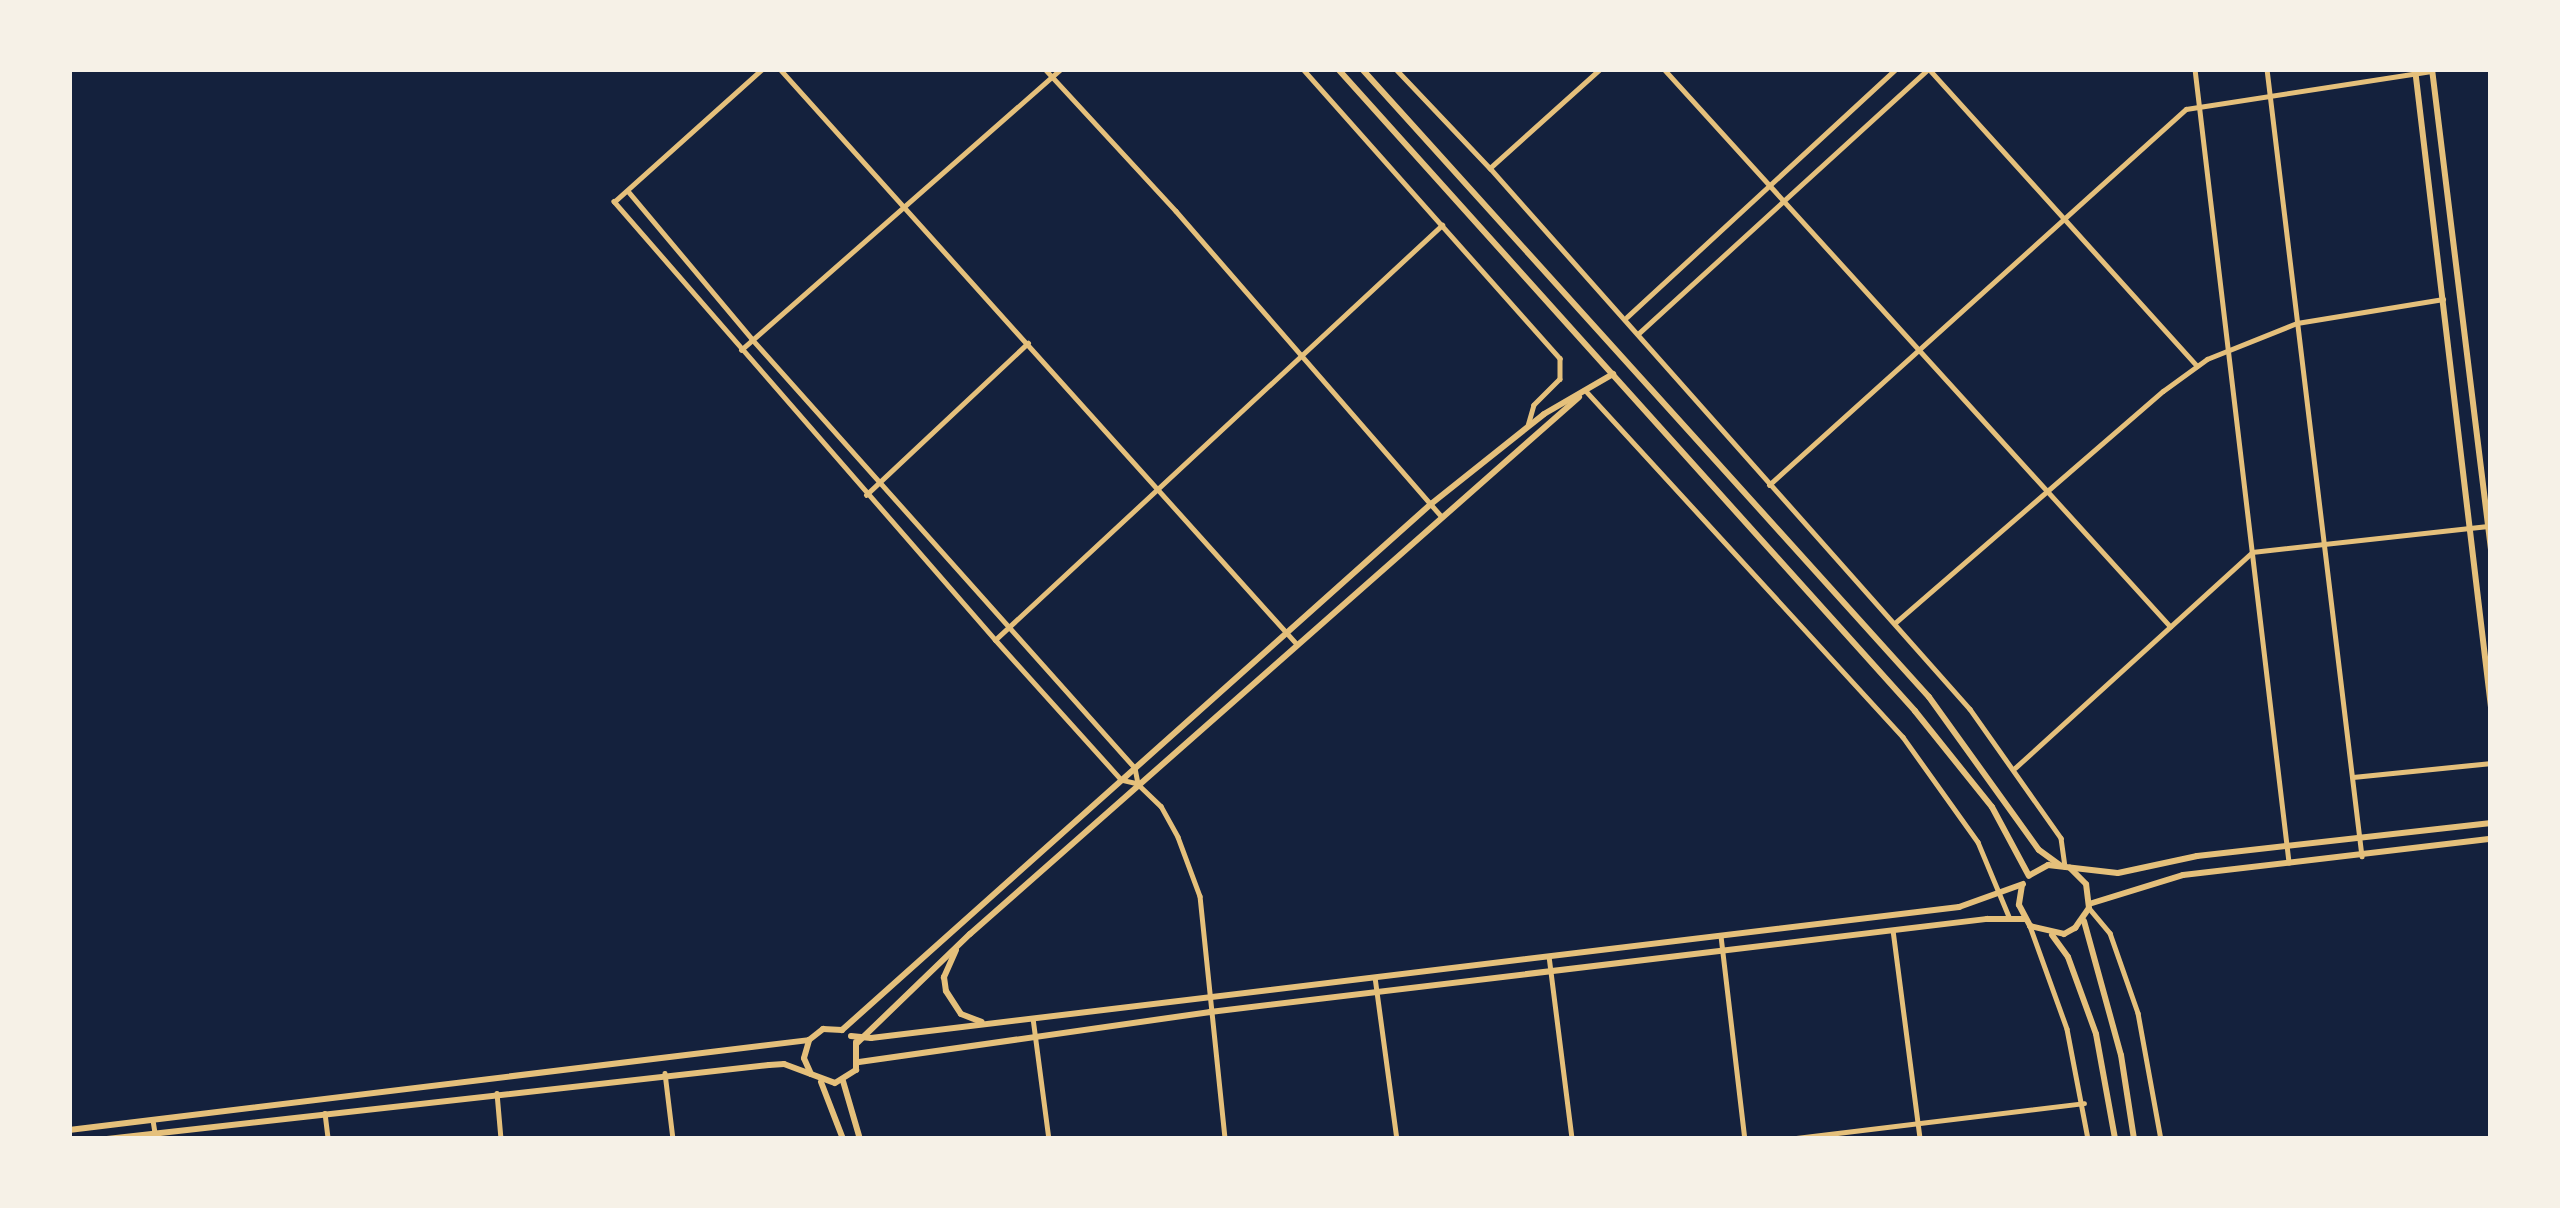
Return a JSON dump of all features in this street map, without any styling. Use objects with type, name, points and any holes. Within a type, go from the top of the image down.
[{"type":"street","points":[[761,69],[614,202],[866,496],[1121,780],[1138,784],[1161,806],[1191,864],[1225,1139]]},
{"type":"street","points":[[780,69],[1297,643]]},
{"type":"street","points":[[1045,69],[1440,515]]},
{"type":"street","points":[[740,351],[1061,69]]},
{"type":"street","points":[[1304,69],[1560,358],[1561,379],[1534,405],[1528,426]]},
{"type":"street","points":[[1338,69],[1915,711],[1992,808],[2029,876]]},
{"type":"street","points":[[1362,69],[1928,697],[1964,740],[2039,850],[2086,884],[2089,906],[2084,937],[2121,1055],[2134,1139]]},
{"type":"street","points":[[1396,69],[1895,623],[2014,768],[2061,838],[2065,867]]},
{"type":"street","points":[[1490,168],[1600,69]]},
{"type":"street","points":[[1664,69],[2170,626]]},
{"type":"street","points":[[1625,320],[1896,69]]},
{"type":"street","points":[[1638,334],[1929,69],[2197,366]]},
{"type":"street","points":[[2195,69],[2290,864]]},
{"type":"street","points":[[2267,69],[2362,856]]},
{"type":"street","points":[[1768,485],[2186,109],[2432,70],[2491,551]]},
{"type":"street","points":[[2416,72],[2491,707]]},
{"type":"street","points":[[628,191],[752,339],[1135,768],[1138,784]]},
{"type":"street","points":[[995,640],[1442,225]]},
{"type":"street","points":[[1895,623],[2197,366],[2297,323],[2443,299]]},
{"type":"street","points":[[866,496],[1028,343]]},
{"type":"street","points":[[842,1030],[1431,504],[1528,426],[1613,374]]},
{"type":"street","points":[[857,1039],[1440,515],[1586,391]]},
{"type":"street","points":[[1586,391],[1903,736],[1956,807],[2002,894],[2010,920]]},
{"type":"street","points":[[2014,768],[2252,552],[2488,526]]},
{"type":"street","points":[[2353,778],[2491,763]]},
{"type":"street","points":[[2088,1139],[2067,1029],[2019,905],[2023,884],[2038,868],[2118,873],[2288,846],[2491,823]]},
{"type":"street","points":[[2089,906],[2183,875],[2491,839]]},
{"type":"street","points":[[69,1130],[808,1040],[823,1029],[842,1030],[857,1039],[1959,907],[2023,884]]},
{"type":"street","points":[[2089,906],[2110,933],[2138,1013],[2161,1139]]},
{"type":"street","points":[[2052,935],[2065,934],[2084,919]]},
{"type":"street","points":[[843,1081],[860,1062],[1035,1034],[1893,930],[2010,920],[2052,935],[2068,957],[2096,1034],[2115,1139]]},
{"type":"street","points":[[1893,930],[1920,1139]]},
{"type":"street","points":[[970,934],[948,964],[946,992],[961,1014],[991,1024]]},
{"type":"street","points":[[1721,936],[1745,1139]]},
{"type":"street","points":[[1550,956],[1572,1139]]},
{"type":"street","points":[[1375,977],[1397,1139]]},
{"type":"street","points":[[1033,1018],[1049,1139]]},
{"type":"street","points":[[857,1039],[860,1062]]},
{"type":"street","points":[[808,1040],[804,1058],[832,1100],[843,1139]]},
{"type":"street","points":[[106,1139],[665,1073],[784,1064],[815,1077],[843,1081]]},
{"type":"street","points":[[665,1073],[673,1139]]},
{"type":"street","points":[[843,1081],[860,1139]]},
{"type":"street","points":[[497,1093],[502,1139]]},
{"type":"street","points":[[1788,1139],[2084,1103]]},
{"type":"street","points":[[325,1113],[328,1139]]},
{"type":"street","points":[[153,1120],[156,1136]]}]
